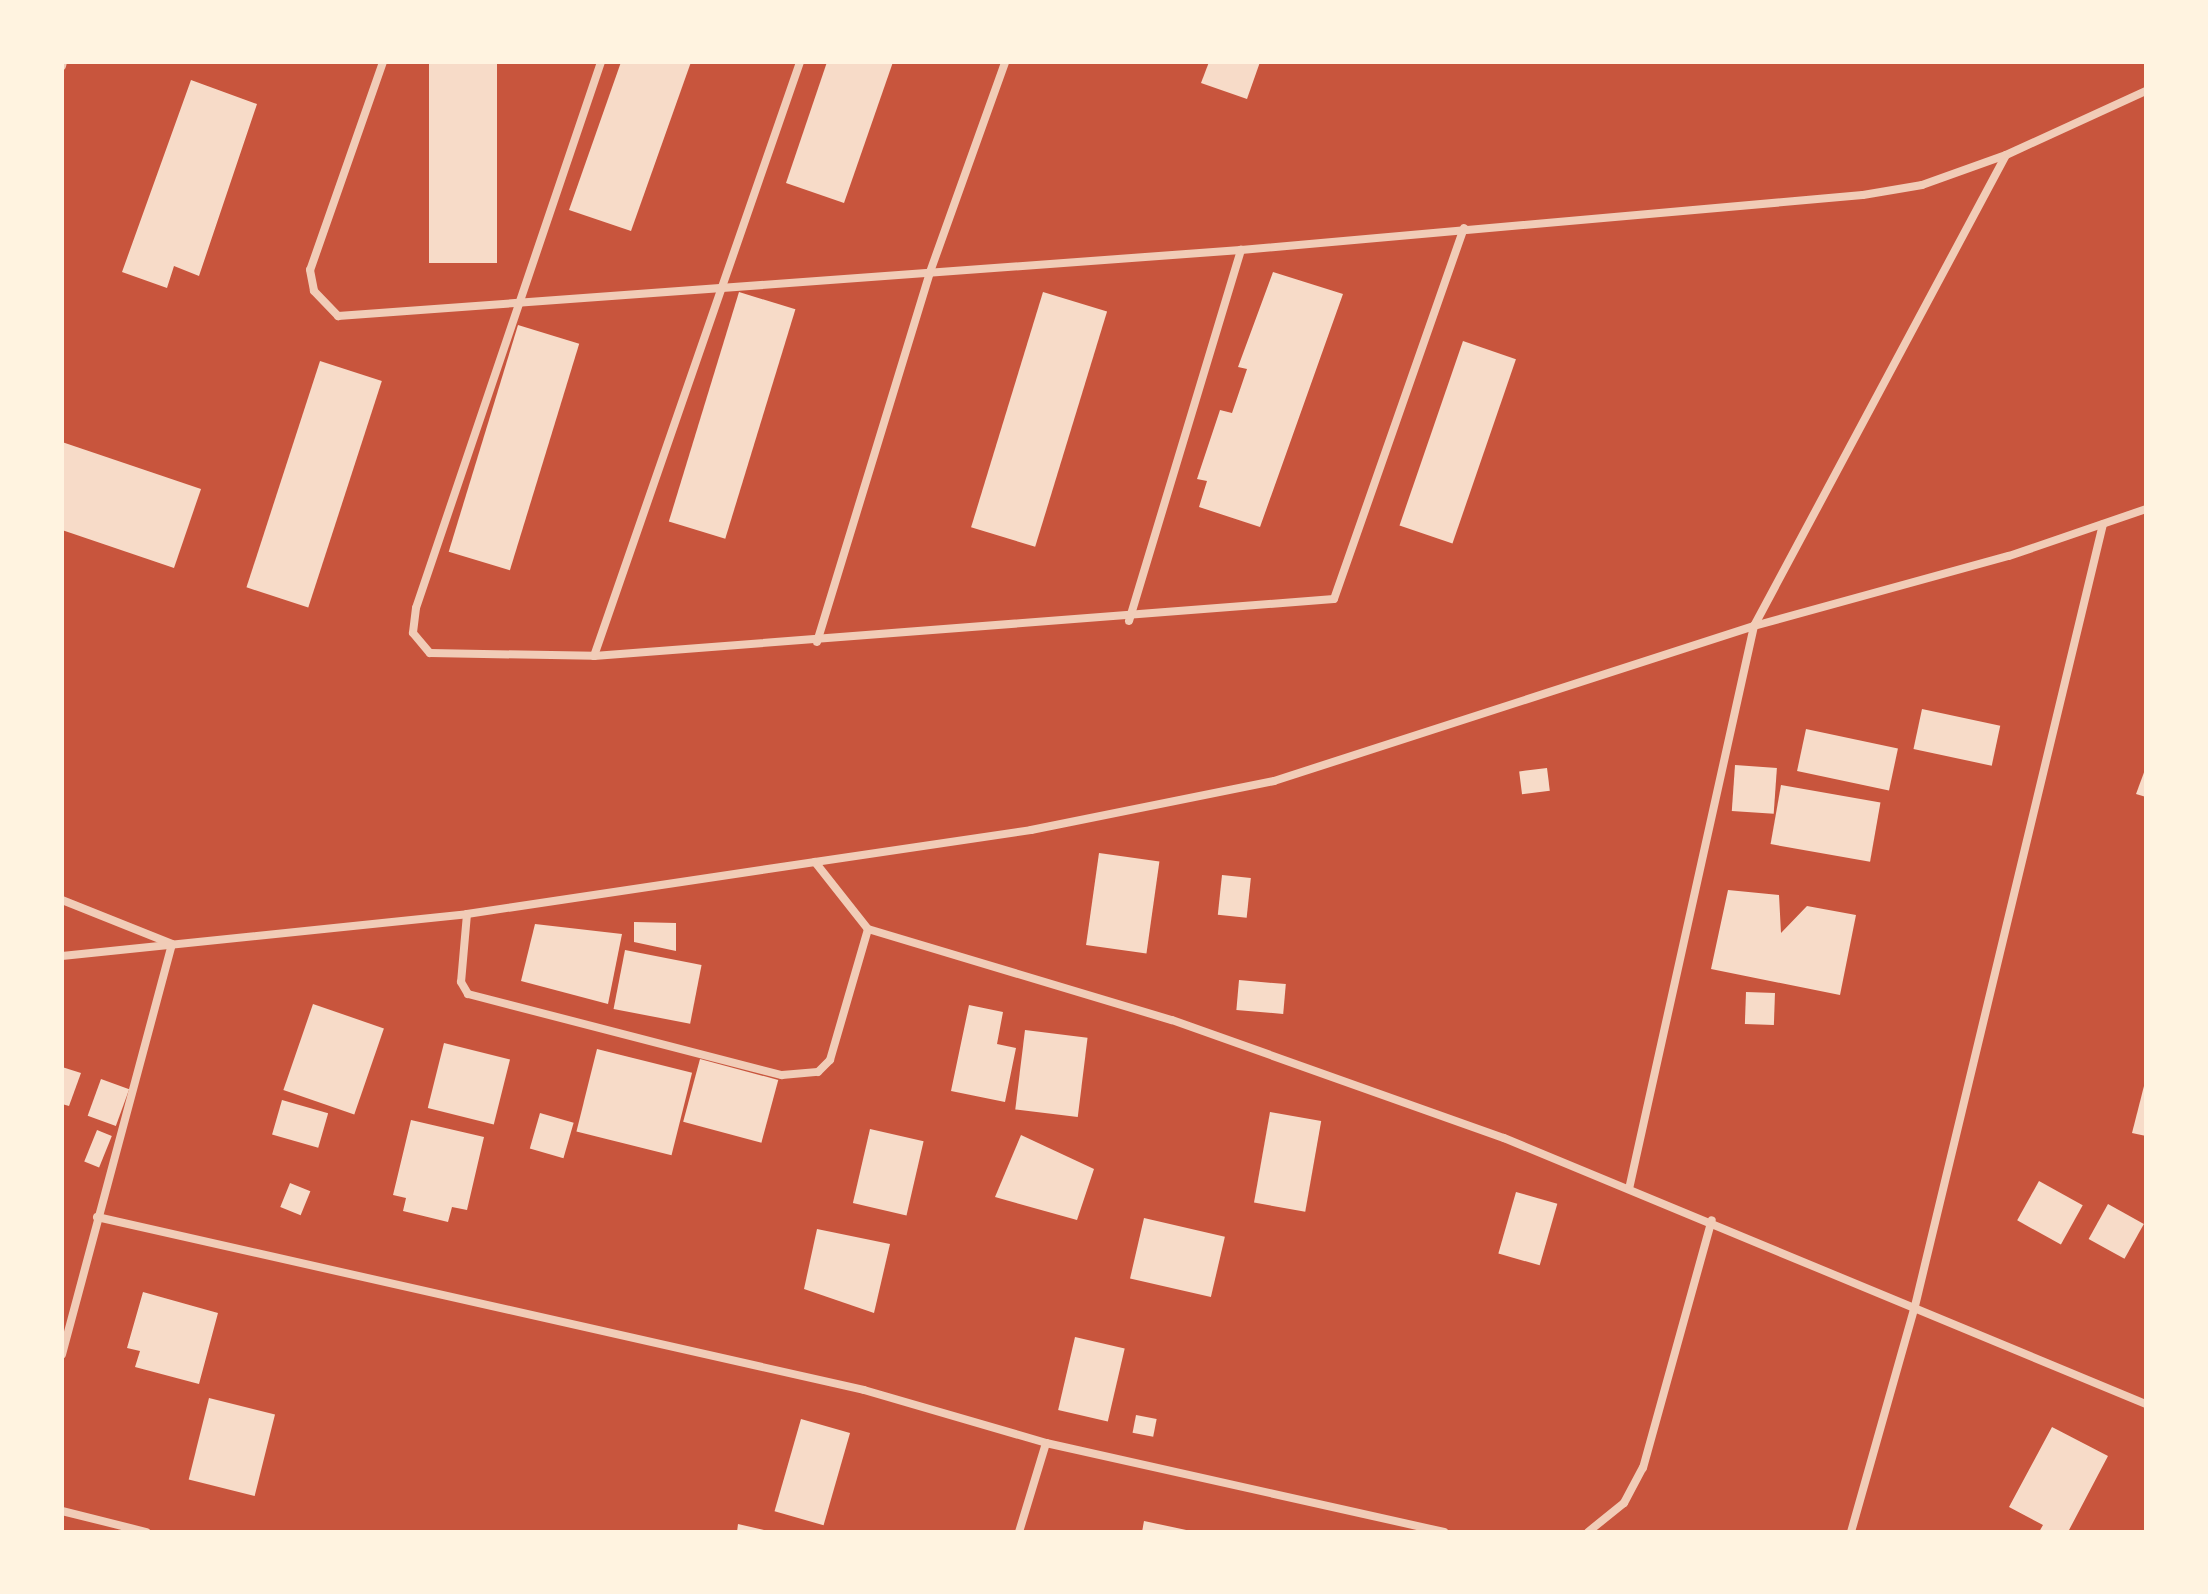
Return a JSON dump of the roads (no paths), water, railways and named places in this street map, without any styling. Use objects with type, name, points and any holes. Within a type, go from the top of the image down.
[{"type":"street","points":[[383,62],[310,270],[314,291],[338,316],[514,305],[719,285],[1241,250],[1863,195],[1922,185],[2006,155],[2146,91]]},
{"type":"street","points":[[601,62],[514,305],[413,633],[430,653],[594,656],[1129,621],[1328,601],[1341,591],[1464,228]]},
{"type":"street","points":[[594,656],[719,285],[800,62]]},
{"type":"street","points":[[817,642],[930,272],[1005,62]]},
{"type":"street","points":[[1629,1189],[1754,626],[2006,155]]},
{"type":"street","points":[[1129,621],[1241,250]]},
{"type":"street","points":[[62,956],[467,914],[1031,830],[1274,781],[1754,626],[2146,509]]},
{"type":"street","points":[[1851,1532],[1915,1306],[2103,524]]},
{"type":"street","points":[[815,862],[868,929],[1172,1020],[1629,1189],[1712,1220],[2146,1404]]},
{"type":"street","points":[[62,900],[172,944]]},
{"type":"street","points":[[467,914],[461,982],[468,994],[782,1075],[818,1072],[830,1060],[868,929]]},
{"type":"street","points":[[62,1355],[172,944]]},
{"type":"street","points":[[97,1217],[712,1362],[864,1390],[1046,1443],[1444,1532]]},
{"type":"street","points":[[1588,1532],[1624,1503],[1643,1468],[1712,1220]]},
{"type":"street","points":[[1019,1532],[1046,1443]]},
{"type":"street","points":[[62,1511],[146,1532]]}]
